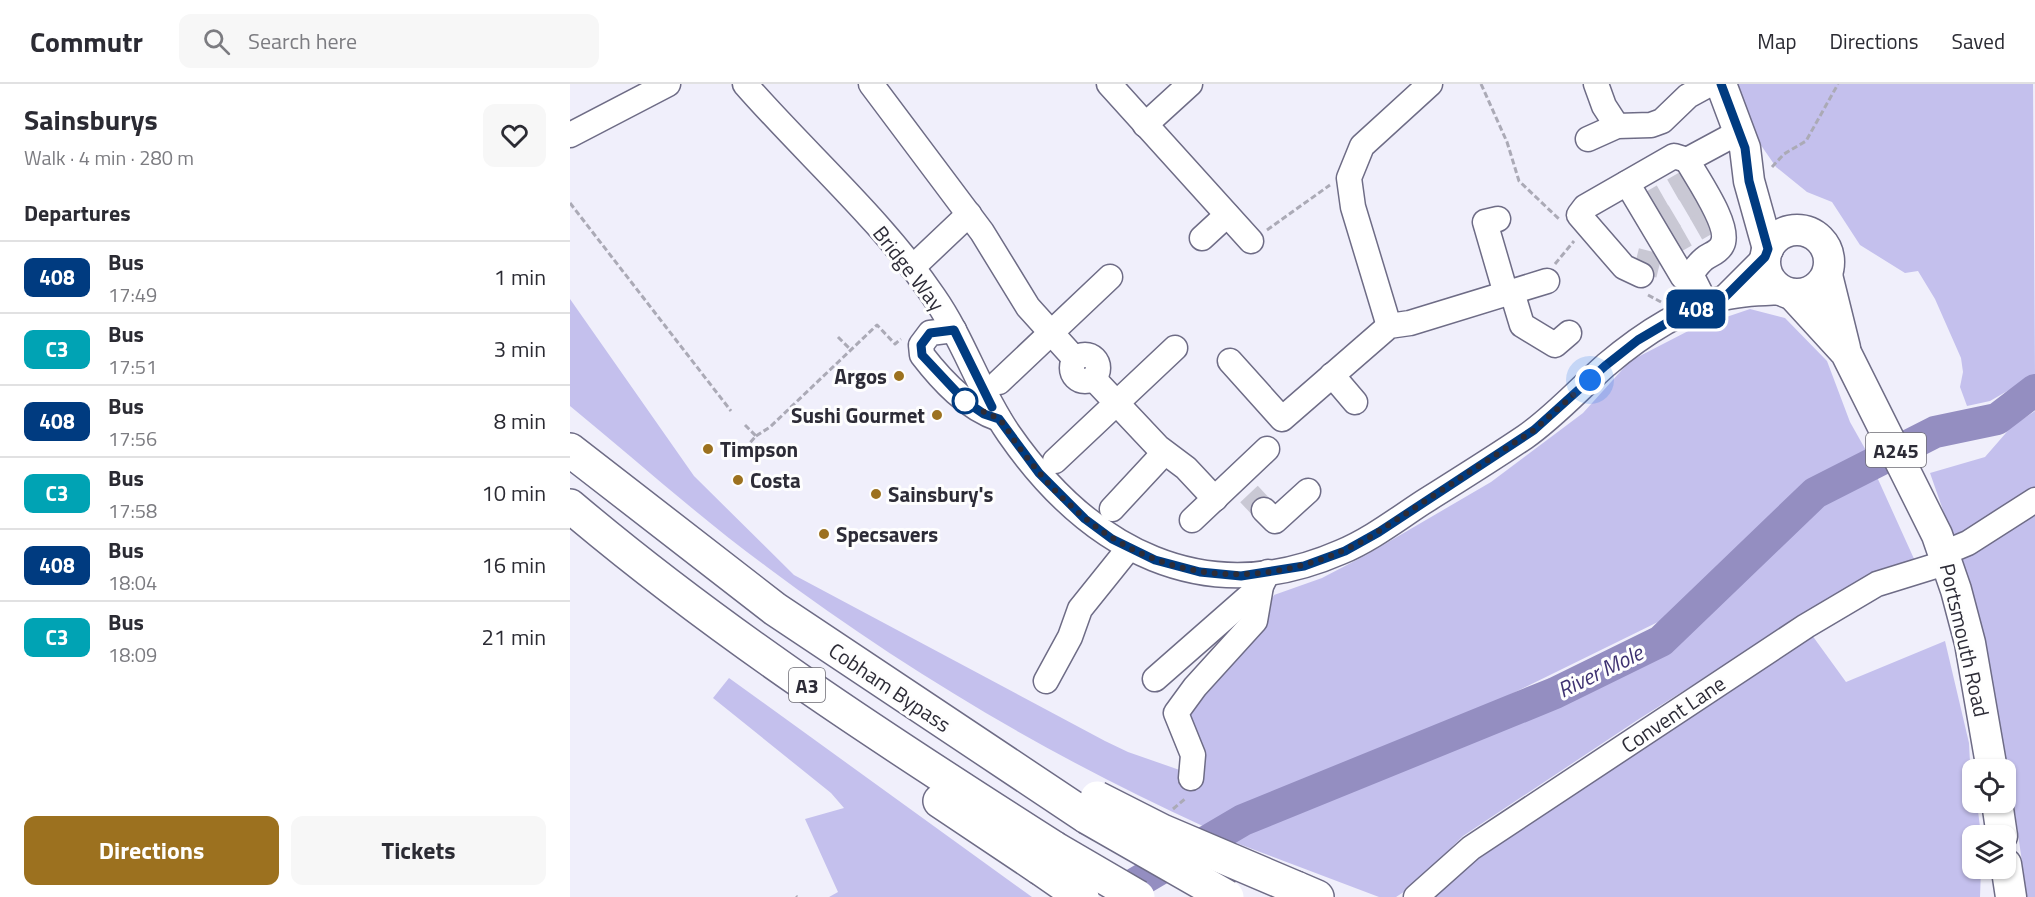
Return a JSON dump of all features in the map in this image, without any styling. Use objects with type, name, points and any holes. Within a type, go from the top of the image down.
[{"type":"highway","name":"Cobham Bypass","points":[[570,450],[775,609],[942,722],[1092,807],[1227,897]]},
{"type":"highway","points":[[570,506],[704,611],[824,720],[1047,858],[1138,897]]},
{"type":"highway","points":[[1092,807],[1162,831],[1307,893]]},
{"type":"highway","points":[[1047,858],[1082,897]]},
{"type":"main road","points":[[1721,84],[1742,140],[1749,181],[1767,253]]},
{"type":"main road","points":[[1742,140],[1765,174],[1781,207],[1803,230]]},
{"type":"main road","points":[[1794,229],[1803,230],[1818,237],[1828,250],[1830,267],[1817,288],[1809,292],[1788,293],[1771,281],[1765,265],[1767,253],[1778,236],[1794,229]]},
{"type":"main road","name":"Portsmouth Road","points":[[1827,275],[1846,353],[1927,511],[1946,557],[1970,643],[1990,759]]},
{"type":"main road","name":"Portsmouth Road","points":[[1788,293],[1846,353]]},
{"type":"street","points":[[570,135],[668,84]]},
{"type":"street","name":"Bridge Way","points":[[745,84],[790,136],[863,211],[934,297],[954,330],[999,419],[1039,473],[1069,505],[1098,530],[1155,560],[1200,572],[1265,579],[1280,572],[1322,560],[1379,532],[1534,430],[1605,366],[1638,340],[1677,317],[1716,301],[1788,293]]},
{"type":"street","points":[[872,84],[924,157],[969,214],[1028,307],[1076,359],[1072,367],[1077,379],[1085,381],[1093,378],[1164,453],[1186,468],[1215,499]]},
{"type":"street","points":[[1109,84],[1251,241]]},
{"type":"street","points":[[1145,125],[1190,84]]},
{"type":"street","points":[[1389,326],[1353,207],[1349,178],[1362,146],[1430,84]]},
{"type":"street","points":[[1596,84],[1604,106],[1617,126]]},
{"type":"street","points":[[1588,139],[1617,126],[1651,125],[1662,121],[1688,96],[1710,84]]},
{"type":"street","points":[[1701,193],[1742,140]]},
{"type":"street","points":[[1638,268],[1603,245],[1579,215],[1585,207],[1674,156],[1701,193],[1724,235],[1723,244],[1717,252],[1677,275]]},
{"type":"street","points":[[1627,183],[1677,275],[1716,301]]},
{"type":"street","points":[[912,268],[969,214]]},
{"type":"street","points":[[1202,238],[1227,215]]},
{"type":"street","points":[[1498,219],[1485,222],[1522,325],[1555,345],[1569,333]]},
{"type":"street","name":"Bridge Way","points":[[1716,301],[1767,253]]},
{"type":"street","points":[[999,382],[1110,278]]},
{"type":"street","points":[[1230,361],[1282,419],[1389,326],[1410,323],[1547,281]]},
{"type":"street","points":[[954,330],[930,333],[921,345],[922,355],[965,401],[984,414],[999,419]]},
{"type":"street","points":[[1055,461],[1175,348]]},
{"type":"street","points":[[1332,375],[1355,402]]},
{"type":"street","points":[[1192,520],[1215,499],[1247,490],[1267,449]]},
{"type":"street","points":[[1112,508],[1164,453]]},
{"type":"street","points":[[1247,490],[1275,521],[1308,491]]},
{"type":"street","name":"Convent Lane","points":[[1416,897],[1472,848],[1806,626],[1876,584],[1946,557],[2035,500]]},
{"type":"street","points":[[1046,681],[1070,637],[1080,609],[1129,548]]},
{"type":"street","points":[[1155,679],[1265,579]]},
{"type":"street","points":[[1191,778],[1193,755],[1176,713],[1195,687],[1255,621],[1265,579]]},
{"type":"path","points":[[1772,167],[1784,154],[1806,141],[1838,84]]},
{"type":"path","points":[[1251,241],[1323,188],[1349,178]]},
{"type":"path","points":[[570,203],[731,411]]},
{"type":"path","points":[[1547,281],[1551,269],[1578,237]]},
{"type":"path","points":[[749,444],[756,436],[770,427],[877,325],[895,344],[904,336]]},
{"type":"path","points":[[838,337],[851,350]]},
{"type":"path","points":[[746,425],[756,436]]},
{"type":"shaded area","points":[[1735,84],[2033,84],[2035,375],[1990,401],[1967,406],[1960,387],[1963,372],[1961,358],[1935,299],[1918,271],[1905,273],[1860,245],[1832,202],[1807,192],[1776,167],[1747,125]]},
{"type":"shaded area","points":[[570,299],[694,476],[794,575],[1105,741],[1128,752],[1194,775],[1186,714],[1266,609],[1274,595],[1322,578],[1491,482],[1583,413],[1630,361],[1694,328],[1750,309],[1785,318],[1827,361],[1850,422],[1868,454],[1798,488],[1660,621],[1501,699],[1256,802],[1205,827],[1035,741],[925,676],[819,605],[692,508],[570,406]]},
{"type":"shaded area","points":[[2035,411],[2035,897],[2027,897],[2015,813],[2016,759],[2005,759],[1957,550],[1930,473],[1985,457],[2012,426]]},
{"type":"shaded area","points":[[1877,477],[1915,561],[1780,630],[1639,719],[1463,836],[1413,886],[1396,897],[1379,897],[1231,841],[1251,829],[1596,689],[1676,644],[1821,504]]},
{"type":"shaded area","points":[[1809,631],[1846,682],[1945,641],[1969,743],[1970,759],[1962,759],[1962,813],[1978,813],[1980,825],[1962,825],[1962,879],[1981,879],[1980,897],[1435,897],[1477,860]]},
{"type":"shaded area","points":[[729,678],[1032,897],[829,897],[838,892],[805,819],[844,808],[831,793],[713,698]]},
{"type":"waterway","name":"River Mole","points":[[1127,897],[1136,883],[1243,820],[1555,693],[1661,641],[1815,493],[1935,432],[1997,419],[2035,390]]},
{"type":"tunnel","points":[[1642,208],[1687,182]]},
{"type":"tunnel","points":[[1654,228],[1698,202]]},
{"type":"tunnel","points":[[1665,247],[1710,221]]},
{"type":"tunnel","points":[[1636,260],[1664,267]]},
{"type":"tunnel","points":[[1249,494],[1264,510]]},
{"type":"bus line","name":"408","points":[[992,407],[954,330],[934,331],[926,336],[921,345],[922,355],[965,401],[984,414],[999,419],[1039,473],[1069,505],[1098,530],[1129,548],[1178,567],[1221,575],[1241,576],[1280,572],[1345,551],[1379,532],[1534,430],[1567,403],[1605,366],[1638,340],[1677,317],[1725,297],[1765,257],[1768,249],[1757,201],[1749,181],[1745,148],[1721,84]]},
{"type":"place","name":"Argos","points":[[899,376]]},
{"type":"place","name":"Sushi Gourmet","points":[[937,415]]},
{"type":"place","name":"Timpson","points":[[708,449]]},
{"type":"place","name":"Costa","points":[[738,480]]},
{"type":"place","name":"Sainsbury's","points":[[876,494]]},
{"type":"place","name":"Specsavers","points":[[824,534]]},
{"type":"route","points":[[965,401],[984,414],[999,419],[1039,473],[1069,505],[1112,539],[1155,560],[1178,567],[1221,575],[1241,576],[1280,572],[1304,566],[1345,551],[1367,539],[1534,430],[1567,403],[1590,380]]}]
